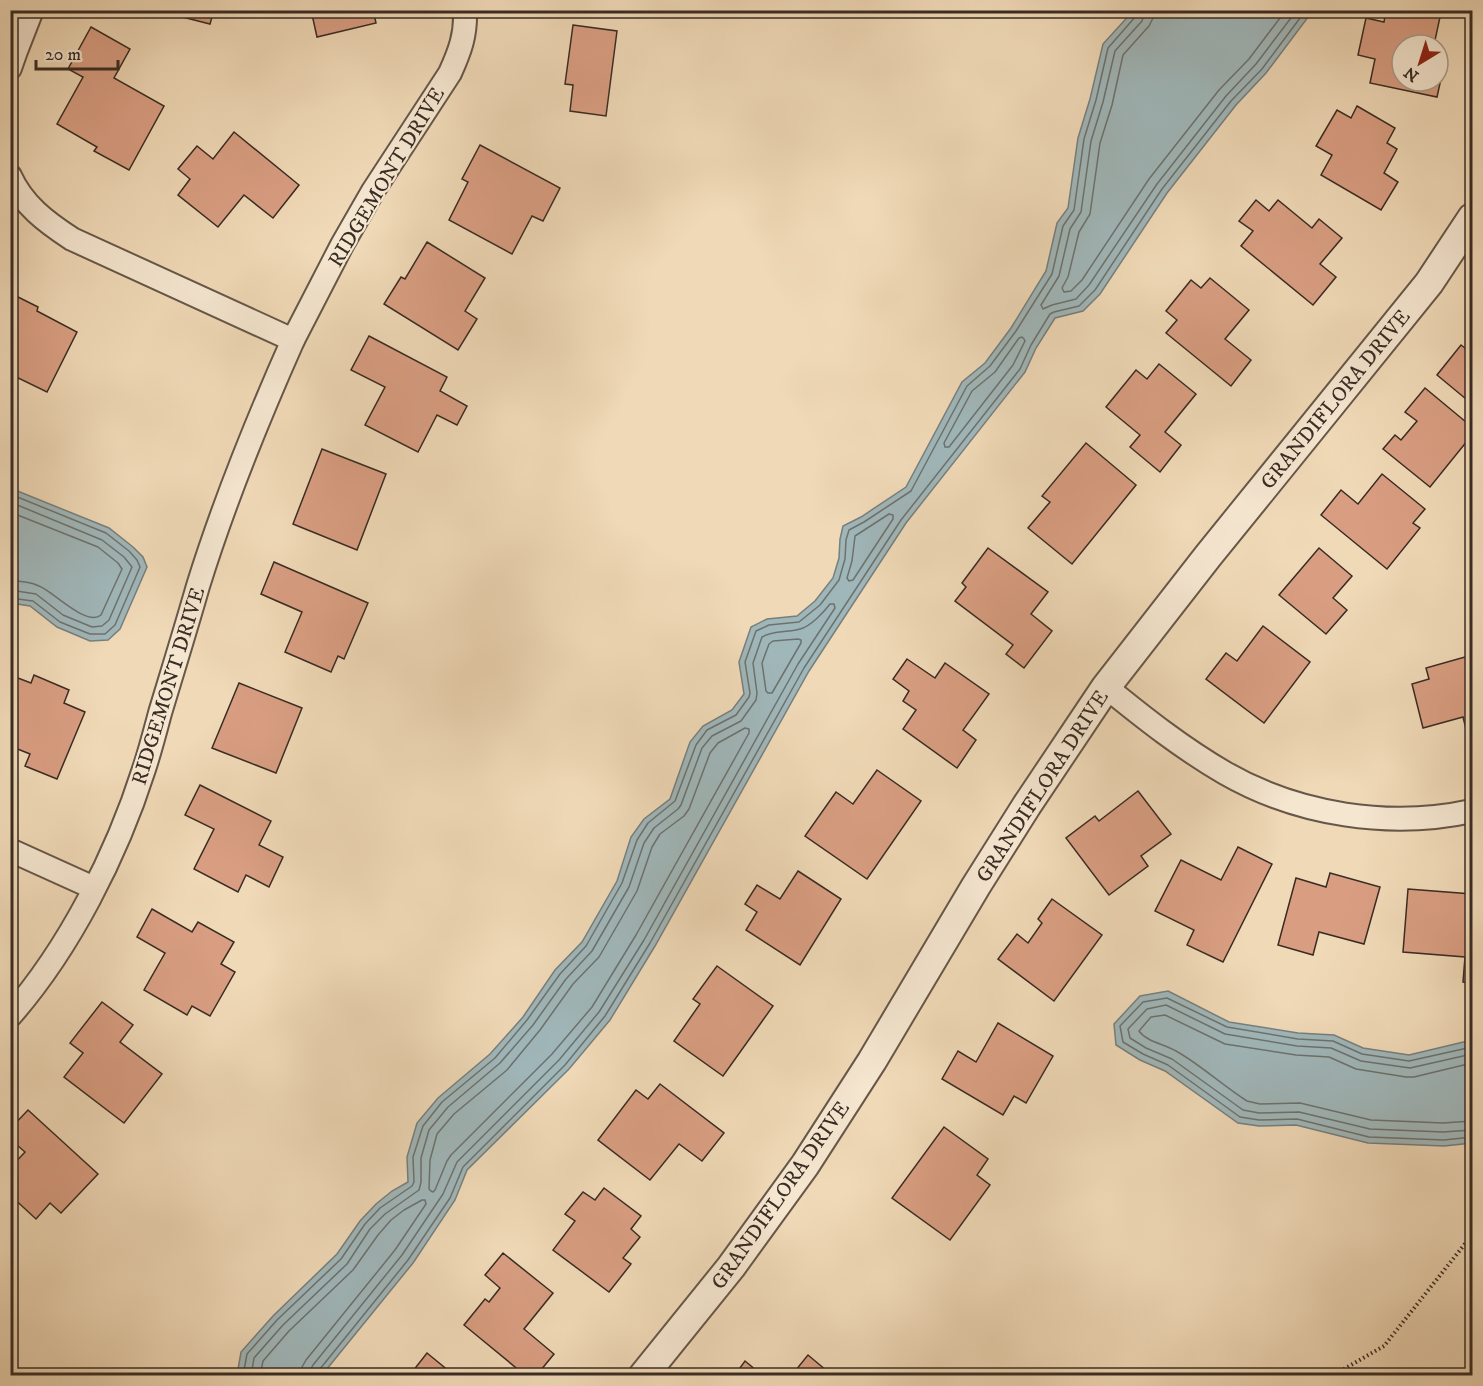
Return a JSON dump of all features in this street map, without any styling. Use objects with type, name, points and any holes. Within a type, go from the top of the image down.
[{"type":"street","points":[[10,68],[32,10]]},
{"type":"street","name":"RIDGEMONT DRIVE","points":[[10,1016],[56,957],[94,888],[128,813],[144,770],[196,595],[232,485],[254,429],[293,340],[342,245],[373,191],[450,73],[466,27],[465,10]]},
{"type":"street","points":[[10,176],[30,206],[48,224],[72,239],[293,340]]},
{"type":"street","name":"GRANDIFLORA DRIVE","points":[[643,1376],[731,1267],[805,1165],[866,1071],[1027,805],[1107,687],[1208,556],[1429,284],[1473,218]]},
{"type":"street","points":[[1107,687],[1150,724],[1226,773],[1288,801],[1324,811],[1399,819],[1429,818],[1473,811]]},
{"type":"street","points":[[10,850],[94,888]]},
{"type":"path","points":[[1332,1376],[1384,1346],[1473,1235]]},
{"type":"water","points":[[1133,11],[1311,11],[1266,73],[1236,105],[1167,193],[1100,294],[1083,311],[1055,318],[1036,348],[1025,372],[906,523],[809,671],[655,946],[610,1020],[569,1069],[467,1170],[455,1200],[413,1263],[322,1375],[237,1375],[241,1352],[273,1316],[337,1254],[360,1221],[376,1204],[408,1182],[407,1157],[417,1123],[438,1098],[490,1054],[523,1017],[555,970],[582,942],[617,881],[631,837],[644,819],[670,799],[690,742],[703,726],[732,710],[744,694],[739,662],[751,627],[767,619],[797,616],[815,601],[833,578],[839,558],[843,526],[861,517],[906,487],[962,382],[985,363],[1011,328],[1046,271],[1057,223],[1068,208],[1078,138],[1103,44]]},
{"type":"water","points":[[10,488],[109,528],[143,557],[147,567],[120,629],[108,640],[90,641],[57,627],[30,606],[11,603]]},
{"type":"water","points":[[1168,991],[1229,1022],[1298,1033],[1334,1035],[1363,1048],[1409,1055],[1472,1040],[1472,1143],[1444,1146],[1368,1143],[1296,1125],[1259,1126],[1238,1123],[1165,1071],[1140,1060],[1116,1045],[1114,1024],[1140,996]]},
{"type":"building","points":[[155,10],[214,10],[210,24]]},
{"type":"building","points":[[311,10],[373,10],[376,23],[317,37]]},
{"type":"building","points":[[1386,10],[1408,10],[1440,17],[1437,33],[1390,33],[1390,87],[1370,83],[1375,59],[1358,55],[1366,18],[1384,22]]},
{"type":"building","points":[[573,25],[617,31],[606,116],[570,111],[573,85],[565,84]]},
{"type":"building","points":[[91,27],[130,49],[114,78],[164,106],[129,170],[94,151],[97,147],[57,124],[83,77],[68,69]]},
{"type":"building","points":[[1418,93],[1438,93],[1437,97]]},
{"type":"building","points":[[1357,106],[1395,128],[1387,143],[1397,149],[1384,173],[1398,182],[1381,210],[1321,175],[1332,155],[1316,146],[1337,110],[1351,118]]},
{"type":"building","points":[[234,132],[299,185],[273,218],[244,195],[218,227],[178,195],[190,179],[178,169],[197,146],[213,159]]},
{"type":"building","points":[[480,145],[560,188],[543,221],[532,216],[512,254],[449,220],[468,182],[462,179]]},
{"type":"building","points":[[1256,200],[1269,211],[1278,200],[1312,228],[1319,219],[1342,238],[1320,264],[1336,277],[1313,305],[1241,246],[1253,231],[1239,221]]},
{"type":"building","points":[[427,242],[485,278],[465,311],[477,319],[458,350],[384,304],[401,277],[405,279]]},
{"type":"building","points":[[1210,278],[1249,310],[1225,339],[1251,360],[1231,386],[1166,333],[1177,320],[1166,311],[1191,280],[1201,288]]},
{"type":"building","points":[[12,294],[38,307],[37,311],[77,332],[47,392],[10,374],[10,297]]},
{"type":"building","points":[[369,336],[447,377],[440,391],[467,406],[457,425],[437,415],[418,452],[365,425],[385,387],[351,370]]},
{"type":"building","points":[[1461,345],[1469,351],[1472,347],[1472,404],[1437,375]]},
{"type":"building","points":[[1159,364],[1196,394],[1165,432],[1181,445],[1160,472],[1130,447],[1140,435],[1106,407],[1136,370],[1147,379]]},
{"type":"building","points":[[1425,388],[1472,427],[1472,435],[1430,487],[1383,449],[1395,435],[1401,440],[1417,421],[1405,412]]},
{"type":"building","points":[[1086,443],[1136,485],[1072,564],[1028,528],[1050,502],[1042,496]]},
{"type":"building","points":[[322,449],[386,474],[357,550],[293,524]]},
{"type":"building","points":[[1382,474],[1425,509],[1413,523],[1420,528],[1387,569],[1321,515],[1341,490],[1358,504]]},
{"type":"building","points":[[988,548],[1048,592],[1031,614],[1052,631],[1024,668],[1006,654],[1013,645],[955,601],[966,587],[962,583]]},
{"type":"building","points":[[1319,548],[1352,576],[1333,598],[1347,610],[1326,634],[1279,595]]},
{"type":"building","points":[[274,562],[368,603],[344,659],[338,656],[331,672],[285,652],[302,612],[261,594]]},
{"type":"building","points":[[1263,626],[1310,662],[1264,723],[1206,679],[1226,653],[1237,661]]},
{"type":"building","points":[[1472,655],[1472,736],[1468,737],[1463,717],[1423,728],[1412,684],[1429,679],[1426,668]]},
{"type":"building","points":[[907,659],[935,678],[945,663],[989,694],[963,730],[976,740],[957,768],[903,729],[916,710],[903,701],[909,691],[893,679]]},
{"type":"building","points":[[10,675],[31,683],[34,675],[69,690],[64,703],[85,712],[57,779],[25,766],[30,754],[10,746]]},
{"type":"building","points":[[239,683],[302,708],[276,773],[212,748]]},
{"type":"building","points":[[877,770],[921,801],[867,879],[805,836],[836,792],[853,804]]},
{"type":"building","points":[[200,785],[271,821],[259,845],[283,857],[269,887],[246,875],[238,892],[194,869],[214,829],[185,815]]},
{"type":"building","points":[[1138,791],[1171,834],[1141,856],[1148,866],[1109,895],[1066,838],[1095,816],[1099,821]]},
{"type":"building","points":[[1238,847],[1272,864],[1223,962],[1187,945],[1194,930],[1155,911],[1181,860],[1221,880]]},
{"type":"building","points":[[798,871],[841,899],[800,965],[746,930],[757,912],[745,904],[757,885],[780,899]]},
{"type":"building","points":[[1330,873],[1380,887],[1364,944],[1319,932],[1313,955],[1278,945],[1296,878],[1326,887]]},
{"type":"building","points":[[1408,889],[1472,894],[1472,983],[1463,982],[1465,957],[1403,952]]},
{"type":"building","points":[[1052,899],[1102,935],[1054,1001],[998,959],[1017,934],[1028,943],[1042,923],[1038,919]]},
{"type":"building","points":[[152,909],[192,932],[198,922],[234,942],[221,964],[235,972],[210,1016],[192,1006],[187,1015],[144,990],[165,953],[137,937]]},
{"type":"building","points":[[717,966],[773,1006],[723,1076],[674,1041],[700,1004],[693,999]]},
{"type":"building","points":[[102,1002],[133,1025],[120,1042],[162,1074],[124,1123],[64,1077],[83,1053],[70,1043]]},
{"type":"building","points":[[998,1023],[1053,1056],[1026,1103],[1014,1096],[1003,1115],[942,1079],[958,1051],[976,1062]]},
{"type":"building","points":[[660,1084],[724,1133],[702,1161],[679,1144],[650,1180],[598,1140],[636,1090],[648,1099]]},
{"type":"building","points":[[28,1110],[98,1174],[61,1213],[50,1203],[36,1219],[10,1195],[10,1168],[25,1152],[10,1139],[10,1129]]},
{"type":"building","points":[[944,1127],[988,1159],[977,1175],[990,1185],[950,1240],[892,1198]]},
{"type":"building","points":[[604,1188],[641,1216],[631,1229],[640,1237],[623,1258],[631,1264],[609,1292],[553,1250],[575,1221],[565,1214],[583,1192],[595,1200]]},
{"type":"building","points":[[503,1253],[553,1293],[524,1329],[554,1354],[536,1376],[526,1376],[464,1325],[485,1299],[489,1302],[500,1288],[485,1275]]},
{"type":"building","points":[[427,1353],[455,1376],[409,1376]]},
{"type":"building","points":[[808,1355],[833,1376],[791,1376]]},
{"type":"building","points":[[745,1361],[763,1376],[734,1376]]}]
